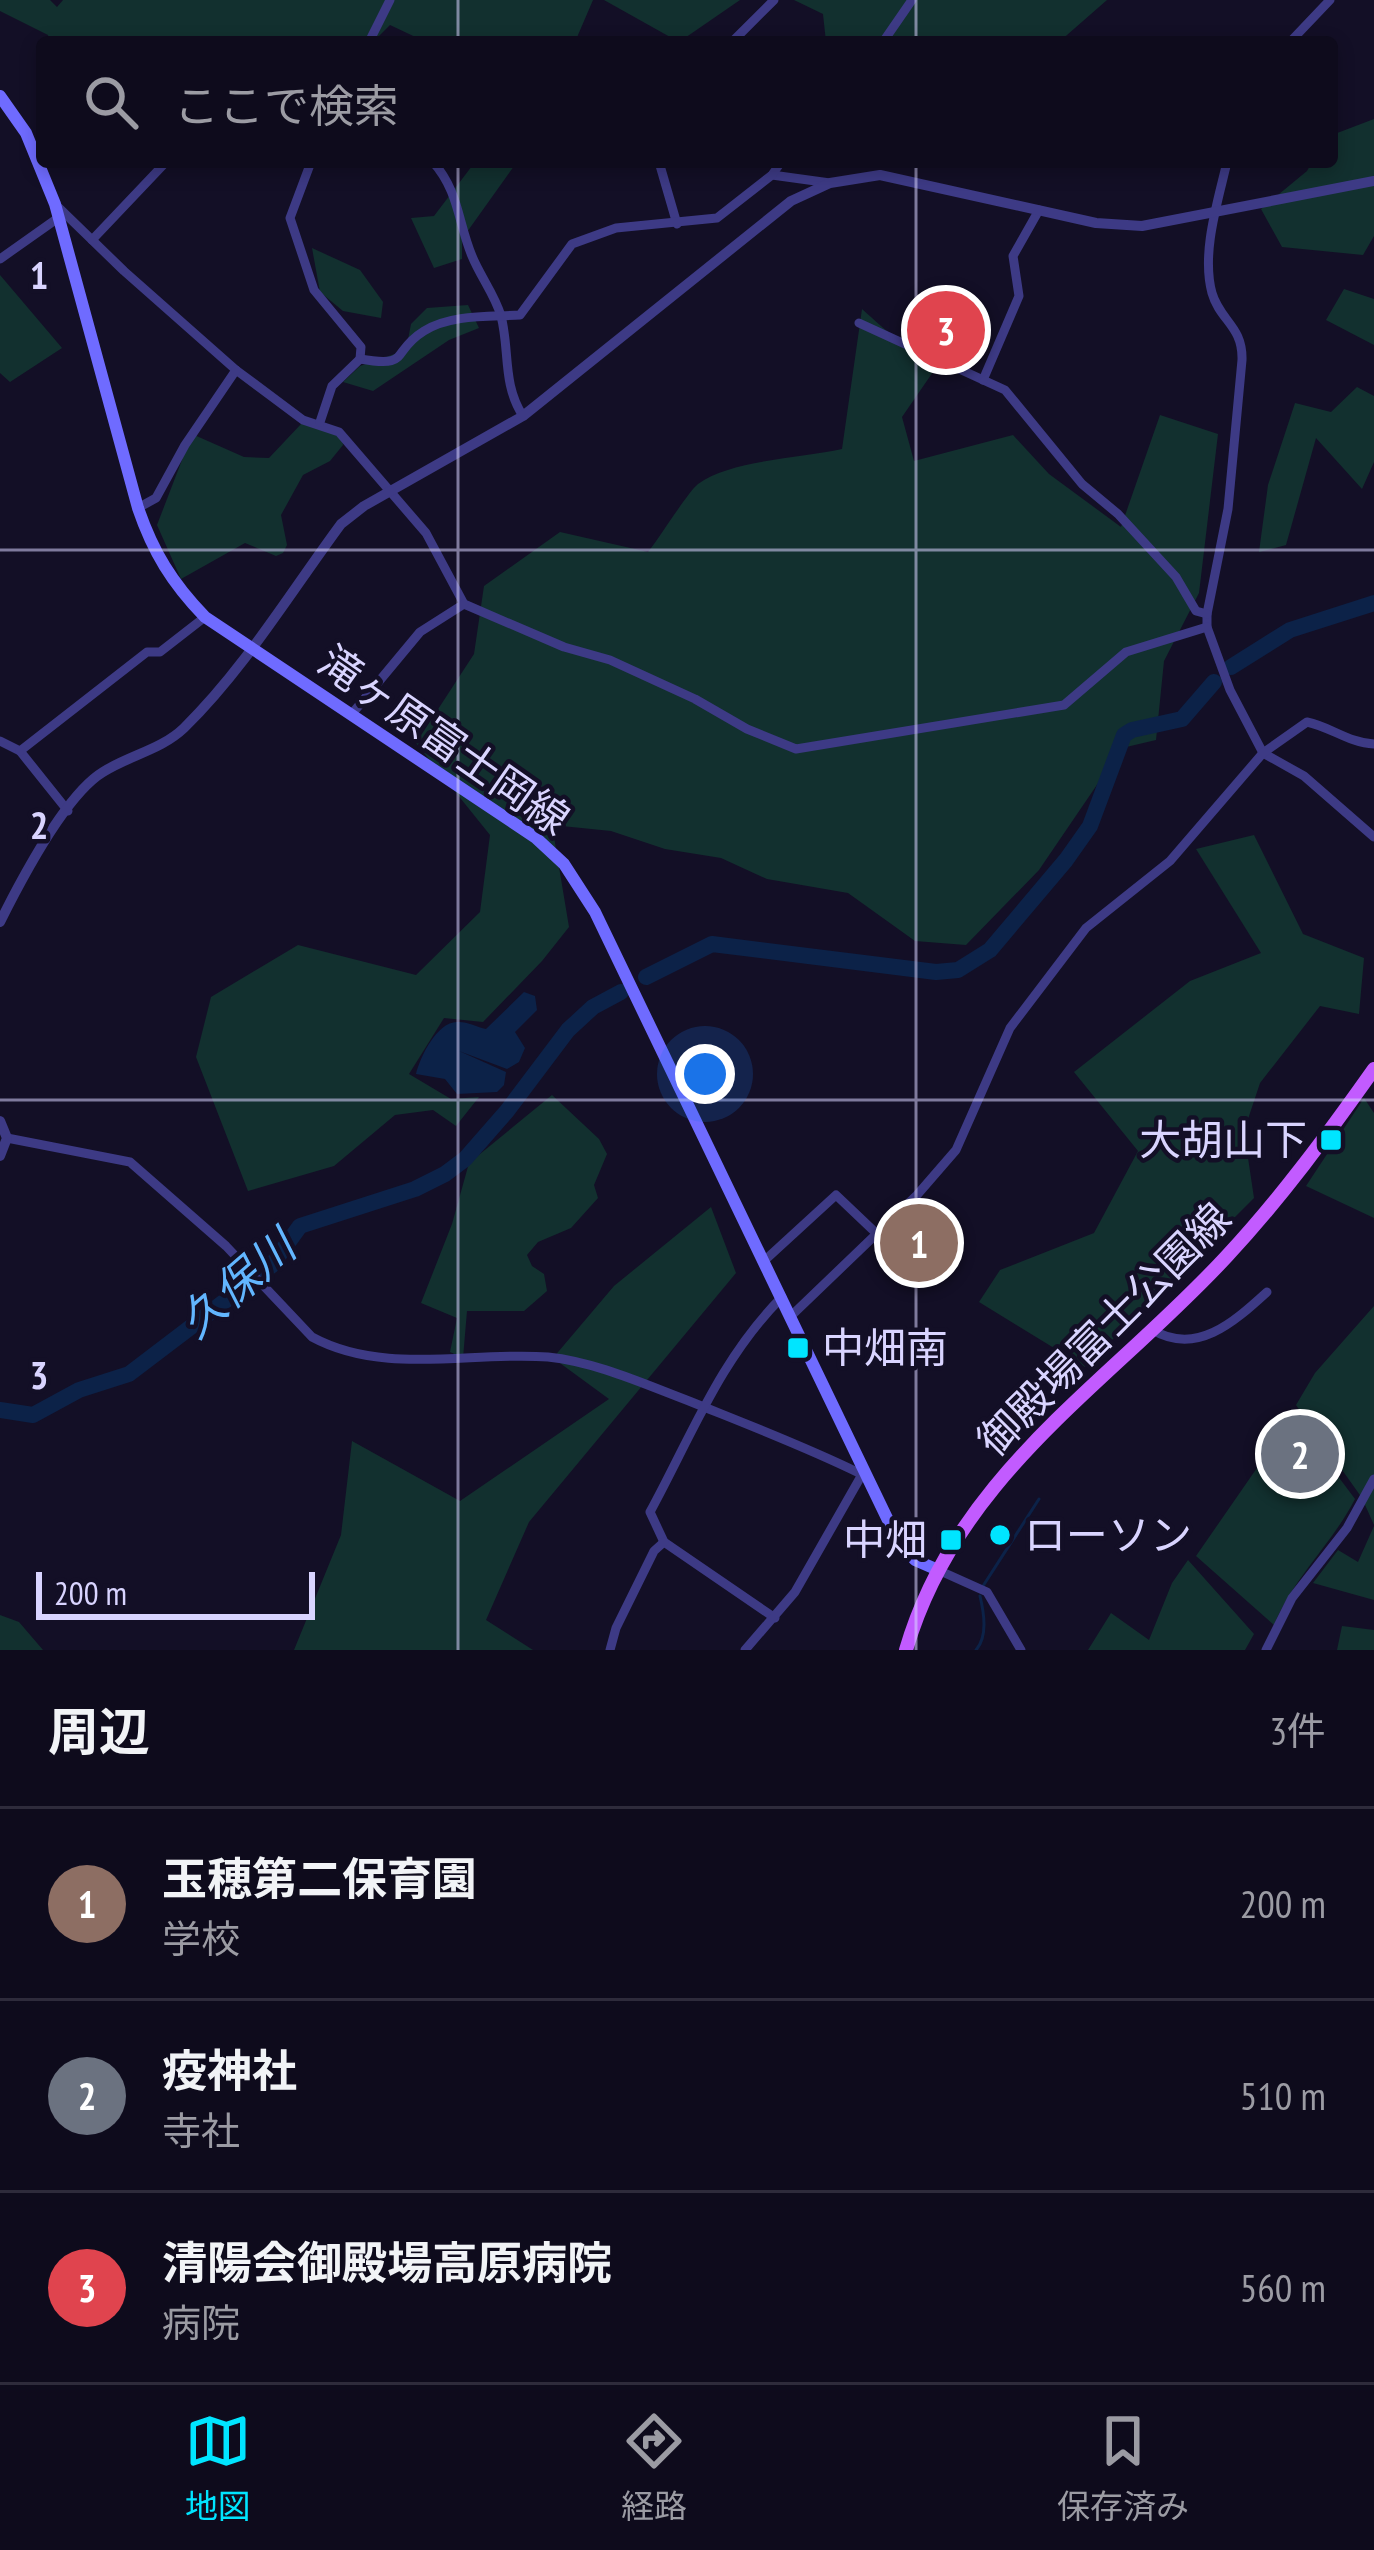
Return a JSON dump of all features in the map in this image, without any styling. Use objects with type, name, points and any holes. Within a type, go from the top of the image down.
[{"type":"main road","name":"滝ヶ原富士岡線","points":[[0,96],[26,133],[36,158]]},
{"type":"main road","name":"滝ヶ原富士岡線","points":[[40,168],[57,211],[138,508],[164,569],[205,617],[536,838],[579,884],[899,1543],[915,1560],[938,1570]]},
{"type":"main road","name":"御殿場富士公園線","points":[[906,1650],[938,1570],[958,1536],[1028,1445],[1225,1259],[1320,1145],[1374,1069]]},
{"type":"street","points":[[371,36],[390,0]]},
{"type":"street","points":[[738,36],[774,0]]},
{"type":"street","points":[[887,36],[912,0]]},
{"type":"street","points":[[1296,36],[1330,0]]},
{"type":"street","points":[[92,240],[160,168]]},
{"type":"street","points":[[309,168],[290,218],[314,290],[362,347],[359,359],[332,386],[320,422]]},
{"type":"street","points":[[438,168],[454,190],[470,252],[501,316],[505,364],[514,404],[523,416]]},
{"type":"street","points":[[661,168],[676,224]]},
{"type":"street","points":[[359,359],[387,364],[399,358],[422,332],[451,320],[520,315],[572,244],[616,228],[717,218],[777,168]]},
{"type":"street","points":[[1226,168],[1209,266],[1213,296],[1243,343],[1228,509],[1208,627],[1230,690],[1263,753],[1304,776],[1374,837]]},
{"type":"street","points":[[0,922],[26,870],[68,812],[103,772],[180,732],[224,687],[341,524],[391,490],[523,416],[791,201],[830,183],[880,175],[1096,223],[1142,226],[1374,181]]},
{"type":"street","points":[[772,176],[830,183]]},
{"type":"street","points":[[983,380],[1019,296],[1013,256],[1039,210]]},
{"type":"street","points":[[0,259],[57,211],[236,370],[303,420],[339,431],[426,533],[464,604],[564,647],[610,660],[796,749],[1064,705],[1126,652],[1208,627]]},
{"type":"street","points":[[859,323],[1006,391],[1082,484],[1118,514],[1176,577],[1196,611],[1207,614]]},
{"type":"street","points":[[138,508],[156,498],[236,370]]},
{"type":"street","points":[[351,715],[420,632],[464,604]]},
{"type":"street","points":[[20,752],[147,652],[160,652],[205,617]]},
{"type":"street","points":[[791,1316],[956,1150],[1010,1028],[1069,948],[1099,916],[1170,861],[1263,753],[1307,722],[1325,726],[1354,743],[1374,744]]},
{"type":"street","points":[[0,741],[20,752],[68,812]]},
{"type":"street","points":[[0,1121],[7,1138],[0,1156]]},
{"type":"street","points":[[7,1138],[130,1162],[226,1246],[312,1337],[353,1355],[544,1357],[584,1364],[862,1472],[796,1592],[746,1650]]},
{"type":"street","points":[[764,1261],[836,1195],[876,1233]]},
{"type":"street","points":[[1151,1329],[1181,1340],[1215,1334],[1267,1292]]},
{"type":"street","points":[[776,1618],[664,1542],[650,1511],[701,1406],[732,1357],[782,1297]]},
{"type":"street","points":[[1266,1650],[1292,1598],[1348,1528],[1374,1479]]},
{"type":"street","points":[[610,1650],[654,1551],[664,1542]]},
{"type":"street","points":[[938,1570],[987,1592],[1019,1648]]},
{"type":"green space","points":[[0,0],[50,0],[57,7],[63,0],[593,0],[578,36],[413,36],[390,25],[379,36],[48,36],[0,11]]},
{"type":"green space","points":[[604,0],[740,0],[688,36],[668,36]]},
{"type":"green space","points":[[794,0],[1107,0],[1066,36],[825,36],[823,14]]},
{"type":"green space","points":[[1374,119],[1374,236],[1363,255],[1282,247],[1261,209],[1309,168],[1338,168],[1338,133]]},
{"type":"green space","points":[[470,168],[513,168],[462,239],[462,259],[434,268],[411,218],[434,216]]},
{"type":"green space","points":[[312,248],[360,270],[383,302],[381,318],[343,311],[320,292]]},
{"type":"green space","points":[[0,275],[62,348],[10,382],[0,373]]},
{"type":"green space","points":[[1344,289],[1374,299],[1374,345],[1326,320]]},
{"type":"green space","points":[[468,305],[479,328],[449,340],[373,391],[343,382],[360,366],[406,350],[411,324],[427,308]]},
{"type":"green space","points":[[862,309],[909,346],[944,356],[902,417],[914,461],[1013,435],[1049,474],[1121,527],[1160,415],[1218,434],[1199,593],[1164,661],[1156,740],[1122,748],[1039,870],[966,945],[915,941],[848,893],[767,879],[721,858],[665,849],[611,831],[552,825],[569,927],[483,1022],[444,1018],[409,1074],[451,1099],[479,1097],[456,1126],[433,1110],[395,1115],[334,1166],[248,1191],[196,1057],[211,997],[298,945],[416,975],[480,912],[490,835],[416,743],[474,654],[484,586],[560,532],[648,552],[693,489],[712,476],[747,465],[842,449]]},
{"type":"green space","points":[[1357,387],[1374,396],[1374,462],[1362,489],[1316,438],[1286,545],[1259,552],[1268,485],[1295,403],[1331,412]]},
{"type":"green space","points":[[302,423],[341,434],[343,445],[330,461],[303,475],[281,515],[287,545],[283,553],[276,556],[245,543],[181,579],[157,525],[192,434],[244,457],[269,458]]},
{"type":"green space","points":[[1254,835],[1303,934],[1364,958],[1359,1014],[1320,1006],[1260,1083],[1244,1131],[1254,1198],[1085,1367],[979,1302],[1000,1270],[1094,1233],[1138,1151],[1074,1072],[1190,981],[1261,953],[1196,849]]},
{"type":"green space","points":[[552,1095],[599,1139],[607,1154],[594,1185],[598,1198],[571,1228],[538,1242],[527,1255],[532,1266],[544,1274],[547,1291],[524,1311],[467,1311],[463,1358],[450,1352],[457,1318],[421,1303],[452,1224],[469,1163]]},
{"type":"green space","points":[[1364,1098],[1374,1113],[1374,1218],[1306,1186]]},
{"type":"green space","points":[[711,1207],[736,1273],[529,1522],[486,1620],[533,1650],[294,1650],[341,1535],[352,1441],[460,1501],[609,1399],[553,1358],[614,1286]]},
{"type":"green space","points":[[1374,1306],[1374,1525],[1362,1498],[1296,1405],[1315,1373]]},
{"type":"green space","points":[[1293,1416],[1355,1499],[1274,1625],[1196,1556]]},
{"type":"green space","points":[[1374,1526],[1374,1600],[1313,1583],[1338,1550],[1358,1562]]},
{"type":"green space","points":[[1188,1560],[1254,1634],[1245,1650],[1088,1650],[1111,1613],[1149,1640],[1172,1583]]},
{"type":"green space","points":[[0,1615],[19,1622],[43,1650],[0,1650]]},
{"type":"green space","points":[[1342,1626],[1374,1630],[1374,1650],[1337,1650]]},
{"type":"water","points":[[524,992],[535,996],[537,1010],[515,1032],[525,1048],[519,1062],[507,1069],[459,1051],[506,1072],[497,1092],[457,1094],[445,1079],[416,1074],[425,1050],[443,1028],[460,1022],[486,1029]]},
{"type":"waterway","name":"久保川","points":[[1231,667],[1290,630],[1374,603]]},
{"type":"waterway","name":"久保川","points":[[646,977],[712,944],[936,972],[958,970],[990,950],[1066,860],[1090,826],[1124,735],[1182,719],[1214,682]]},
{"type":"waterway","name":"久保川","points":[[0,1410],[33,1415],[79,1390],[129,1374],[271,1266],[300,1226],[415,1189],[445,1174],[465,1159],[507,1111],[568,1030],[593,1007],[621,992]]},
{"type":"waterway","points":[[983,1586],[1039,1499]]},
{"type":"waterway","points":[[976,1650],[984,1631],[980,1596]]},
{"type":"place","name":"清陽会御殿場高原病院","points":[[946,330]]},
{"type":"place","name":"大胡山下","points":[[1331,1140]]},
{"type":"place","name":"玉穂第二保育園","points":[[919,1243]]},
{"type":"place","name":"中畑南","points":[[798,1348]]},
{"type":"place","name":"疫神社","points":[[1300,1454]]},
{"type":"place","name":"ローソン","points":[[1000,1535]]},
{"type":"place","name":"中畑","points":[[951,1540]]}]
